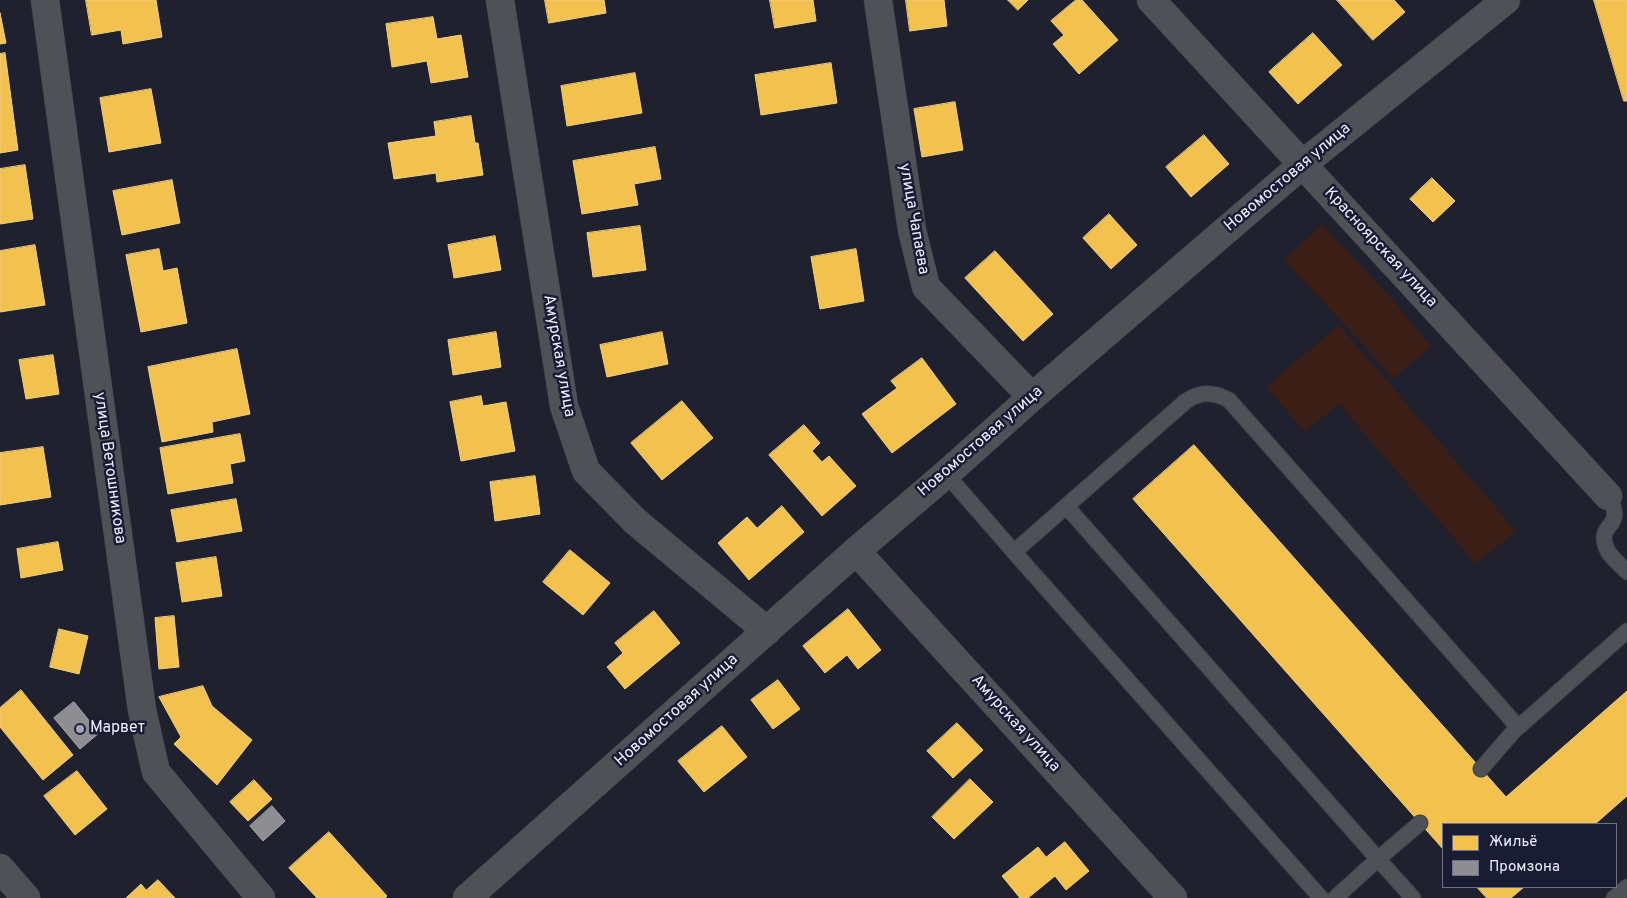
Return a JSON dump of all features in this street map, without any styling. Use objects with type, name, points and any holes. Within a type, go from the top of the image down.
[{"type":"street","name":"улица Ветошникова","points":[[45,0],[142,710],[156,772],[261,898]]},
{"type":"street","name":"Амурская улица","points":[[500,0],[564,406],[586,471],[635,521],[767,630]]},
{"type":"street","name":"улица Чапаева","points":[[878,0],[912,230],[926,287],[1032,397]]},
{"type":"street","name":"Красноярская улица","points":[[1152,0],[1608,496]]},
{"type":"street","name":"Новомостовая улица","points":[[467,898],[856,551],[1032,397],[1303,164],[1506,0]]},
{"type":"street","name":"Амурская улица","points":[[856,551],[1173,898]]},
{"type":"street","points":[[0,868],[26,898]]},
{"type":"lane","points":[[1014,552],[1186,401],[1202,393],[1220,395],[1229,400],[1518,727]]},
{"type":"lane","points":[[946,474],[1321,898]]},
{"type":"lane","points":[[1608,496],[1617,507],[1619,515],[1615,523],[1608,529],[1605,536],[1605,544],[1608,552],[1627,572]]},
{"type":"lane","points":[[1066,506],[1413,898]]},
{"type":"lane","points":[[1481,769],[1518,727],[1627,630]]},
{"type":"lane","points":[[1335,898],[1420,823]]},
{"type":"lane","points":[[1614,898],[1627,887]]},
{"type":"shaded area","points":[[1322,224],[1393,300],[1431,347],[1392,379],[1370,352],[1284,260]]},
{"type":"shaded area","points":[[1339,325],[1516,531],[1476,564],[1339,404],[1305,432],[1266,387]]},
{"type":"building: Жильё","points":[[86,0],[156,0],[162,37],[123,44],[121,30],[92,35]]},
{"type":"building: Жильё","points":[[545,0],[604,0],[606,13],[549,23]]},
{"type":"building: Жильё","points":[[770,0],[813,0],[816,21],[775,28]]},
{"type":"building: Жильё","points":[[906,0],[944,0],[947,26],[910,31]]},
{"type":"building: Жильё","points":[[1008,0],[1028,0],[1018,10]]},
{"type":"building: Жильё","points":[[1076,0],[1082,0],[1118,40],[1079,74],[1053,44],[1064,35],[1051,21]]},
{"type":"building: Жильё","points":[[1337,0],[1394,0],[1405,12],[1373,40]]},
{"type":"building: Жильё","points":[[1594,0],[1627,0],[1627,101],[1624,101]]},
{"type":"building: Жильё","points":[[0,13],[6,43],[0,44]]},
{"type":"building: Жильё","points":[[433,17],[437,39],[461,35],[468,77],[431,83],[427,61],[392,67],[386,24]]},
{"type":"building: Жильё","points":[[1313,33],[1342,65],[1298,104],[1269,72]]},
{"type":"building: Жильё","points":[[5,53],[18,150],[0,153],[0,54]]},
{"type":"building: Жильё","points":[[831,63],[837,103],[761,115],[755,75]]},
{"type":"building: Жильё","points":[[635,73],[642,113],[567,126],[561,86]]},
{"type":"building: Жильё","points":[[151,89],[161,143],[109,152],[100,98]]},
{"type":"building: Жильё","points":[[955,102],[963,150],[922,157],[914,109]]},
{"type":"building: Жильё","points":[[471,116],[483,175],[437,182],[436,173],[394,179],[388,143],[436,136],[434,122]]},
{"type":"building: Жильё","points":[[1204,135],[1229,164],[1191,197],[1166,167]]},
{"type":"building: Жильё","points":[[655,147],[661,179],[634,184],[638,205],[582,214],[573,161]]},
{"type":"building: Жильё","points":[[25,165],[33,219],[0,224],[0,169]]},
{"type":"building: Жильё","points":[[1432,178],[1455,201],[1433,222],[1410,199]]},
{"type":"building: Жильё","points":[[172,180],[180,223],[122,235],[113,191]]},
{"type":"building: Жильё","points":[[1109,214],[1137,245],[1111,269],[1083,238]]},
{"type":"building: Жильё","points":[[640,226],[646,270],[593,277],[587,233]]},
{"type":"building: Жильё","points":[[495,236],[501,270],[454,278],[448,245]]},
{"type":"building: Жильё","points":[[35,245],[45,305],[0,312],[0,251]]},
{"type":"building: Жильё","points":[[159,249],[163,271],[177,268],[187,323],[141,332],[126,255]]},
{"type":"building: Жильё","points":[[856,249],[864,301],[820,309],[811,257]]},
{"type":"building: Жильё","points":[[995,251],[1053,314],[1023,341],[965,278]]},
{"type":"building: Жильё","points":[[496,332],[501,367],[453,375],[448,340]]},
{"type":"building: Жильё","points":[[662,332],[668,364],[607,377],[600,345]]},
{"type":"building: Жильё","points":[[237,349],[250,414],[212,422],[213,432],[162,442],[148,367]]},
{"type":"building: Жильё","points":[[53,355],[59,394],[26,399],[19,360]]},
{"type":"building: Жильё","points":[[922,358],[956,404],[892,453],[862,414],[897,388],[891,381]]},
{"type":"building: Жильё","points":[[481,396],[483,406],[506,402],[515,451],[461,461],[450,402]]},
{"type":"building: Жильё","points":[[682,401],[713,438],[662,480],[631,443]]},
{"type":"building: Жильё","points":[[804,425],[820,443],[812,451],[822,462],[829,456],[856,486],[822,516],[769,455]]},
{"type":"building: Жильё","points":[[240,434],[245,461],[230,464],[233,483],[168,494],[160,448]]},
{"type":"building: Жильё","points":[[1194,445],[1506,797],[1627,691],[1627,796],[1596,823],[1442,823],[1442,848],[1133,499]]},
{"type":"building: Жильё","points":[[43,447],[51,497],[0,505],[0,453]]},
{"type":"building: Жильё","points":[[535,476],[540,514],[495,521],[490,482]]},
{"type":"building: Жильё","points":[[236,499],[242,531],[177,542],[171,510]]},
{"type":"building: Жильё","points":[[782,506],[804,532],[749,580],[718,543],[747,517],[757,528]]},
{"type":"building: Жильё","points":[[58,542],[63,570],[21,578],[17,549]]},
{"type":"building: Жильё","points":[[570,550],[610,583],[583,615],[543,582]]},
{"type":"building: Жильё","points":[[216,557],[222,596],[182,602],[176,563]]},
{"type":"building: Жильё","points":[[848,609],[881,650],[858,669],[847,655],[825,673],[803,646]]},
{"type":"building: Жильё","points":[[654,611],[680,643],[625,689],[607,667],[623,653],[615,643]]},
{"type":"building: Жильё","points":[[174,616],[179,667],[159,669],[155,618]]},
{"type":"building: Жильё","points":[[59,629],[88,636],[79,674],[50,667]]},
{"type":"building: Жильё","points":[[778,680],[800,709],[773,729],[751,700]]},
{"type":"building: Жильё","points":[[203,686],[212,706],[252,740],[217,785],[174,744],[181,737],[159,697]]},
{"type":"building: Жильё","points":[[21,690],[73,755],[43,780],[0,727],[0,708]]},
{"type":"building: Жильё","points":[[957,723],[983,750],[953,778],[927,751]]},
{"type":"building: Жильё","points":[[722,726],[747,757],[704,792],[678,761]]},
{"type":"building: Жильё","points":[[77,771],[107,809],[75,835],[44,796]]},
{"type":"building: Жильё","points":[[970,779],[993,802],[954,839],[932,817]]},
{"type":"building: Жильё","points":[[254,780],[272,799],[248,821],[230,802]]},
{"type":"building: Жильё","points":[[329,832],[387,896],[385,898],[317,898],[289,868]]},
{"type":"building: Жильё","points":[[1065,842],[1089,871],[1066,890],[1055,876],[1028,898],[1020,898],[1002,876],[1038,847],[1046,857]]},
{"type":"building: Жильё","points":[[158,880],[175,898],[126,898],[141,884],[146,890]]},
{"type":"building: Жильё","points":[[1478,888],[1523,888],[1511,898],[1487,898]]},
{"type":"building: Промзона","points":[[74,702],[99,733],[80,749],[54,718]]},
{"type":"building: Промзона","points":[[272,806],[285,821],[263,841],[250,826]]},
{"type":"place","name":"Марвет","points":[[80,729]]}]
